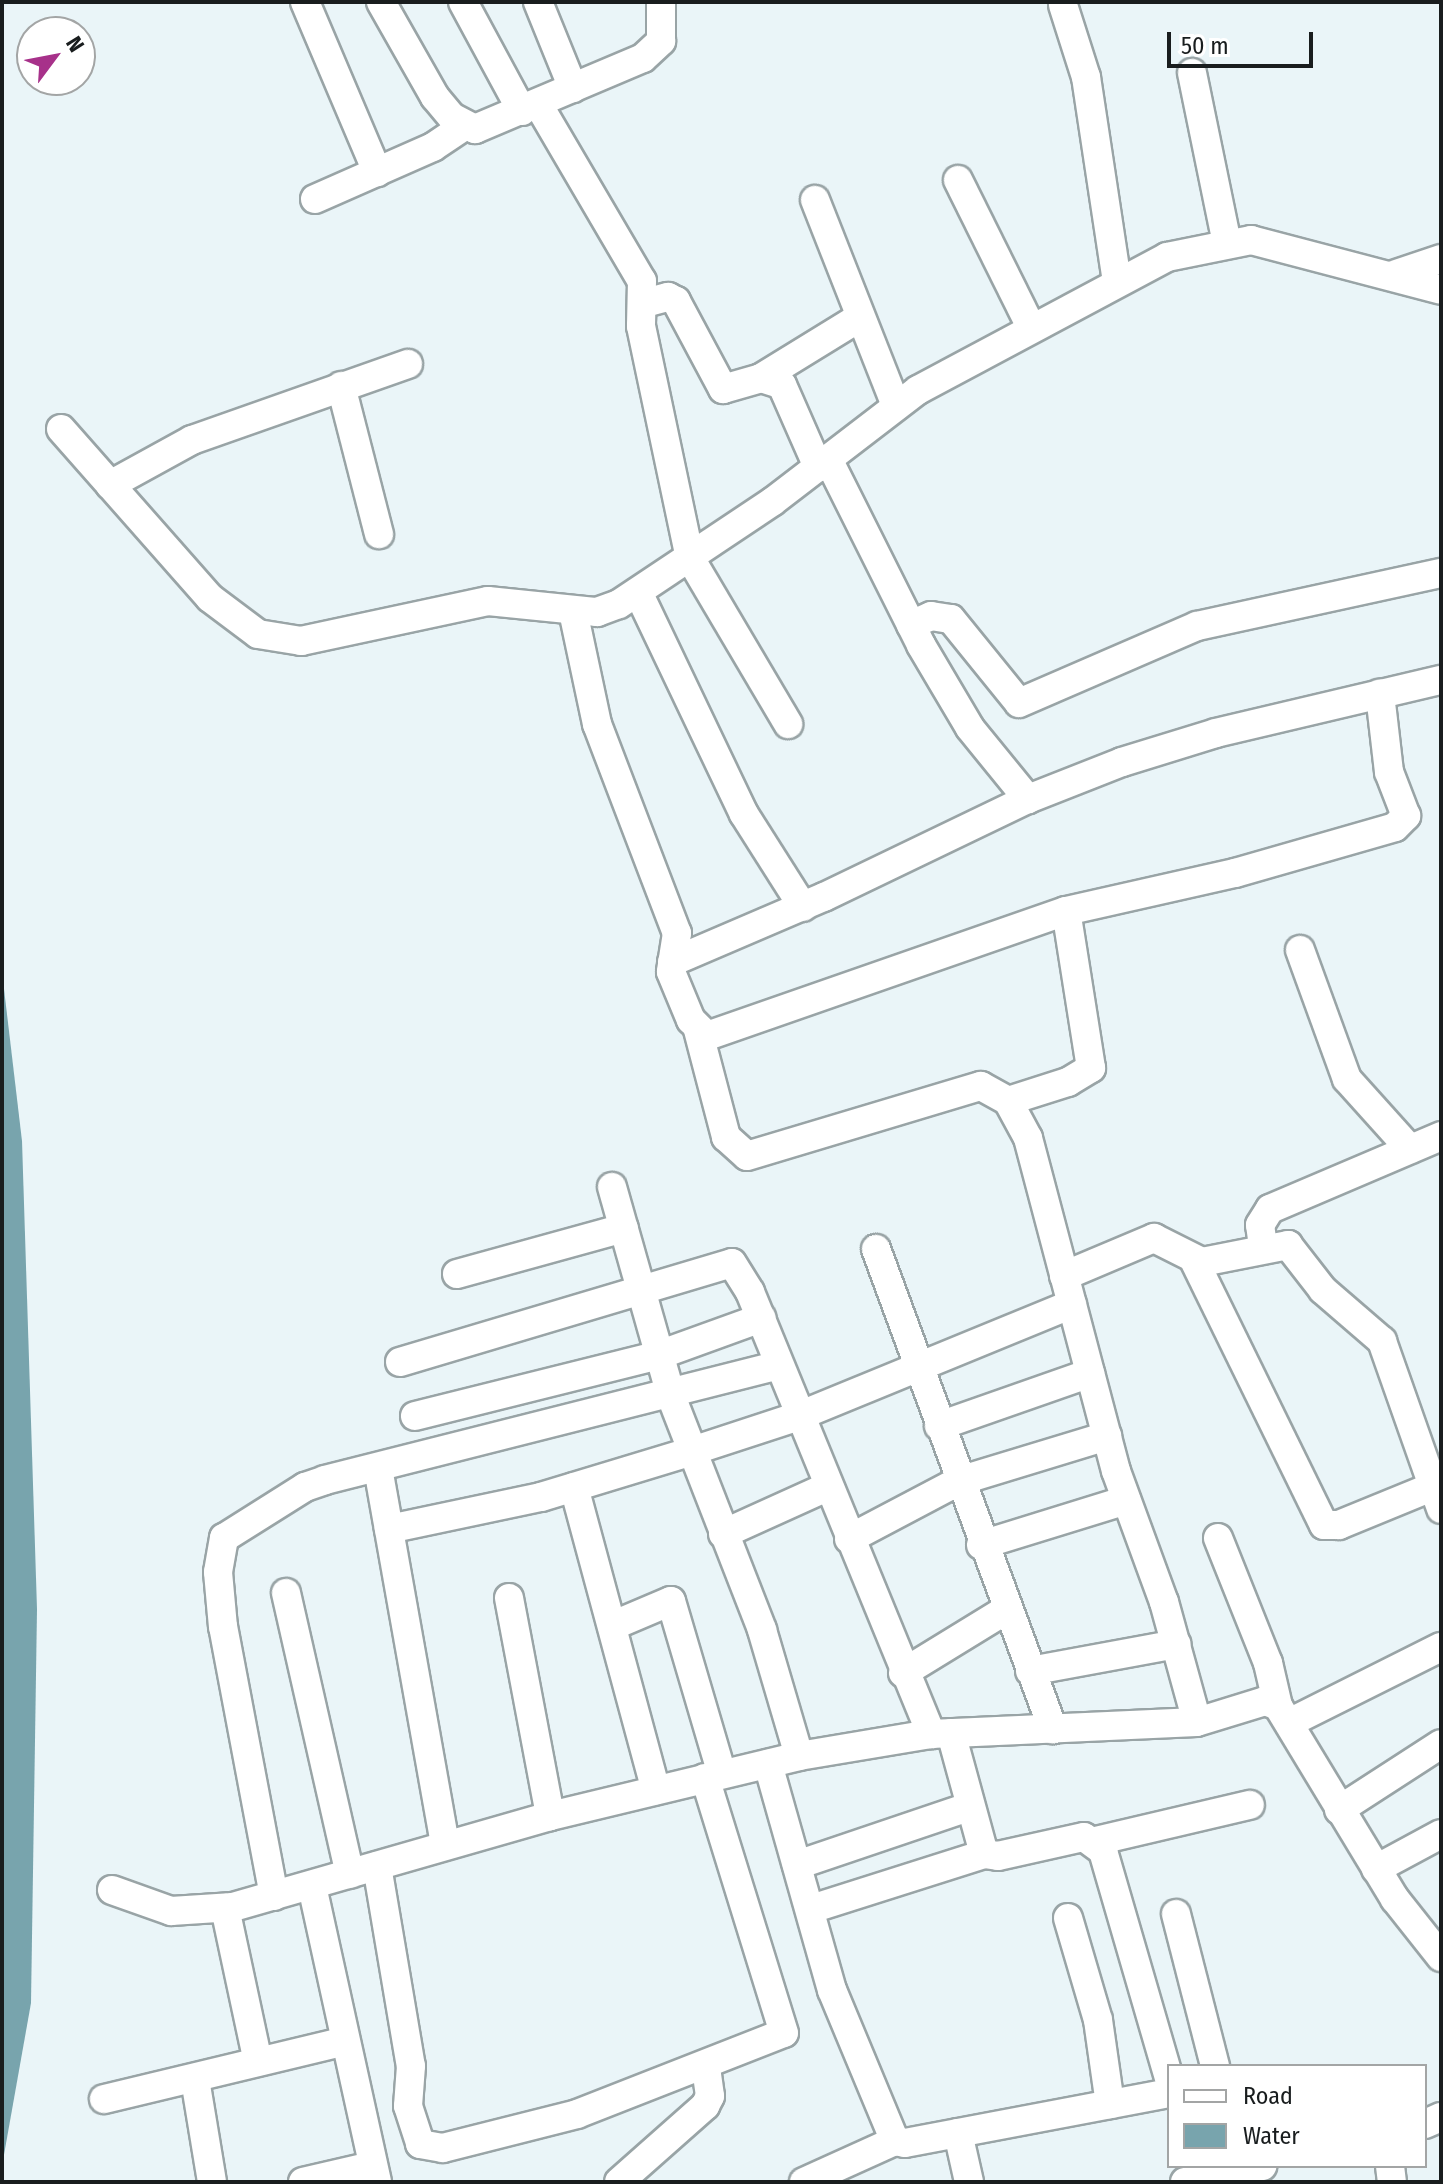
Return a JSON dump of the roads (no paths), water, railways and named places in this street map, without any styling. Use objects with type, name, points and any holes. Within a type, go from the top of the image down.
[{"type":"street","points":[[305,2],[377,172]]},
{"type":"street","points":[[381,2],[435,97],[464,126],[475,129],[530,108],[655,49],[661,41],[661,2]]},
{"type":"street","points":[[463,2],[642,281],[645,303],[641,326],[690,558],[788,724]]},
{"type":"street","points":[[538,2],[573,88]]},
{"type":"street","points":[[1063,5],[1086,77],[1117,282]]},
{"type":"street","points":[[1192,73],[1227,243]]},
{"type":"street","points":[[315,199],[377,172],[464,126]]},
{"type":"street","points":[[958,180],[1031,327]]},
{"type":"street","points":[[815,200],[896,406]]},
{"type":"street","points":[[61,429],[210,598],[241,624],[281,641],[301,641],[488,601],[597,612],[638,592],[690,558],[823,463],[896,406],[1031,327],[1167,257],[1251,240],[1396,274],[1441,290]]},
{"type":"street","points":[[1396,274],[1441,259]]},
{"type":"street","points":[[645,303],[668,297],[676,301],[723,389],[761,378],[860,317]]},
{"type":"street","points":[[110,485],[192,440],[408,364]]},
{"type":"street","points":[[761,378],[782,385],[970,728],[1028,799]]},
{"type":"street","points":[[341,386],[379,534]]},
{"type":"street","points":[[911,625],[931,616],[951,619],[1019,703],[1197,626],[1441,573]]},
{"type":"street","points":[[638,592],[744,814],[803,907]]},
{"type":"street","points":[[573,611],[597,724],[677,933],[672,962],[676,987],[698,1030],[726,1137],[747,1156],[981,1086],[1008,1101],[1028,1138],[1107,1436],[1126,1500],[1177,1644],[1197,1722]]},
{"type":"street","points":[[672,962],[803,907],[1028,799],[1122,762],[1441,680]]},
{"type":"street","points":[[698,1030],[718,1034],[1066,911],[1235,873],[1403,823],[1404,808],[1389,772],[1380,694]]},
{"type":"street","points":[[1008,1101],[1068,1082],[1091,1068],[1066,911]]},
{"type":"street","points":[[1300,950],[1347,1079],[1410,1149]]},
{"type":"street","points":[[1263,1246],[1260,1225],[1270,1209],[1441,1136]]},
{"type":"street","points":[[612,1187],[671,1396],[762,1630],[799,1756]]},
{"type":"street","points":[[457,1274],[624,1228]]},
{"type":"street","points":[[1064,1276],[1154,1238],[1194,1260],[1214,1261],[1263,1246],[1288,1245],[1323,1290],[1376,1331],[1437,1497],[1339,1525],[1324,1525],[1194,1260]]},
{"type":"street","points":[[876,1249],[981,1545],[1053,1729]]},
{"type":"street","points":[[400,1362],[732,1263],[761,1318],[903,1673],[941,1733],[984,1854]]},
{"type":"street","points":[[389,1529],[574,1487],[799,1416],[1072,1304]]},
{"type":"street","points":[[415,1416],[659,1355],[761,1318]]},
{"type":"street","points":[[274,1896],[223,1627],[220,1552],[236,1527],[305,1487],[671,1396],[779,1365]]},
{"type":"street","points":[[939,1426],[1090,1373]]},
{"type":"street","points":[[849,1539],[959,1481],[1107,1436]]},
{"type":"street","points":[[378,1468],[445,1845]]},
{"type":"street","points":[[574,1487],[656,1790]]},
{"type":"street","points":[[723,1534],[827,1487]]},
{"type":"street","points":[[981,1545],[1126,1500]]},
{"type":"street","points":[[1218,1538],[1268,1663],[1284,1714],[1376,1869],[1441,1957]]},
{"type":"street","points":[[286,1593],[350,1874]]},
{"type":"street","points":[[509,1598],[550,1816]]},
{"type":"street","points":[[377,1866],[411,2066],[408,2106],[420,2144],[428,2149],[577,2114],[777,2039],[786,2026],[713,1776],[671,1601],[612,1626]]},
{"type":"street","points":[[903,1673],[1006,1610]]},
{"type":"street","points":[[1030,1671],[1177,1644]]},
{"type":"street","points":[[1284,1714],[1441,1647]]},
{"type":"street","points":[[112,1890],[171,1911],[225,1908],[312,1886],[550,1816],[799,1756],[941,1733],[1197,1722],[1265,1701],[1284,1714]]},
{"type":"street","points":[[1339,1810],[1441,1744]]},
{"type":"street","points":[[768,1764],[832,1990],[895,2141]]},
{"type":"street","points":[[811,1909],[984,1854],[998,1856],[1084,1837],[1096,1841],[1250,1805]]},
{"type":"street","points":[[797,1865],[968,1807]]},
{"type":"street","points":[[1376,1869],[1441,1834]]},
{"type":"street","points":[[1096,1841],[1103,1851],[1167,2071]]},
{"type":"street","points":[[303,2182],[375,2174],[312,1886]]},
{"type":"street","points":[[225,1908],[258,2062]]},
{"type":"street","points":[[1176,1914],[1214,2064]]},
{"type":"street","points":[[1068,1918],[1098,2020],[1110,2104]]},
{"type":"street","points":[[104,2099],[345,2041]]},
{"type":"street","points":[[619,2182],[705,2106],[710,2096],[706,2067]]},
{"type":"street","points":[[195,2079],[212,2182]]},
{"type":"street","points":[[804,2182],[895,2141],[958,2133],[1167,2093]]},
{"type":"street","points":[[958,2133],[969,2182]]},
{"type":"street","points":[[1185,2182],[1246,2168]]},
{"type":"water","points":[[2,972],[22,1141],[37,1609],[31,2003],[2,2166]]}]
